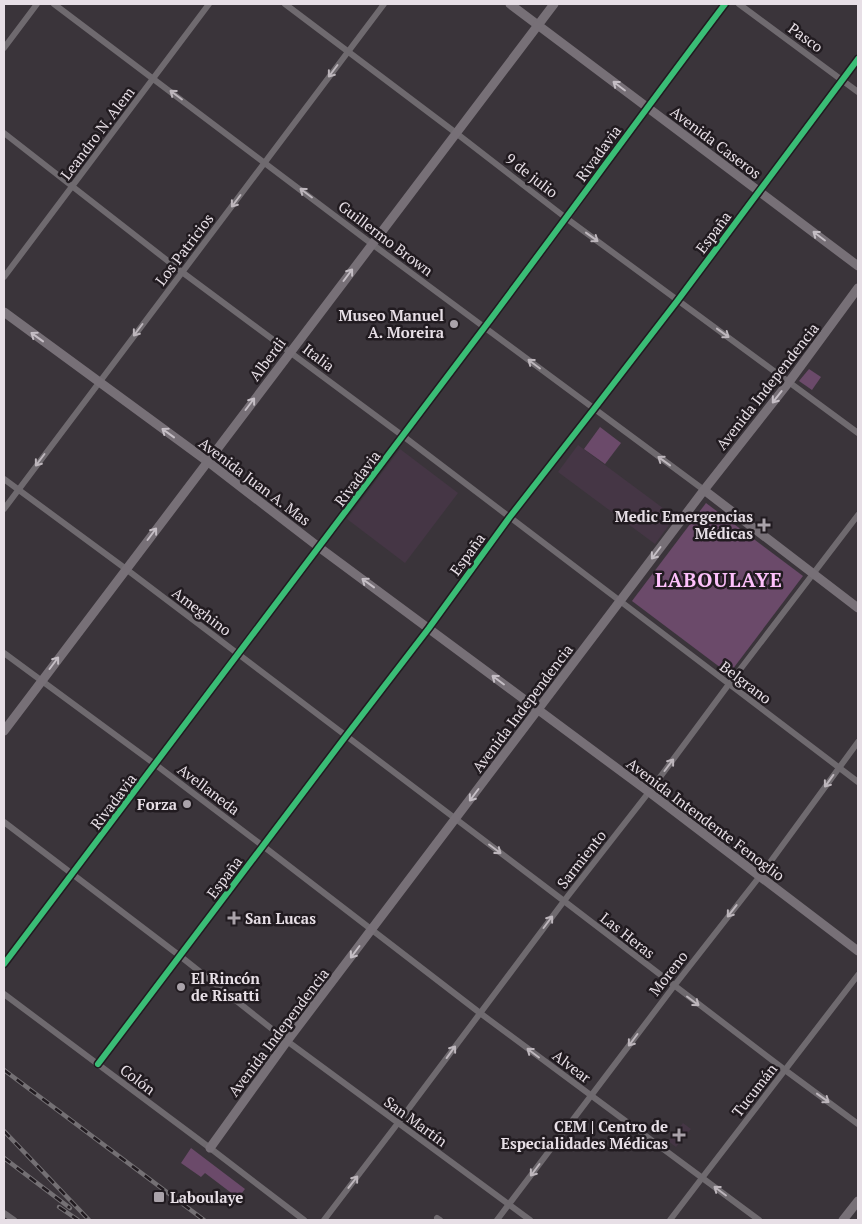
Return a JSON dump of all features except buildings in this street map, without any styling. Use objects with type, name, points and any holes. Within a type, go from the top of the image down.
[{"type":"main road","name":"Avenida Caseros","points":[[510,4],[858,266]]},
{"type":"main road","name":"Alberdi","points":[[4,731],[554,4]]},
{"type":"main road","name":"Avenida Independencia","points":[[210,1148],[287,1041],[704,490],[789,382],[858,288]]},
{"type":"main road","name":"Avenida Juan A. Mas","points":[[4,312],[207,461],[537,710]]},
{"type":"main road","points":[[704,490],[858,608]]},
{"type":"main road","name":"Avenida Intendente Fenoglio","points":[[537,710],[649,792],[858,951]]},
{"type":"main road","points":[[843,1220],[858,1201]]},
{"type":"street","points":[[4,48],[37,4]]},
{"type":"street","name":"Guillermo Brown","points":[[54,4],[594,410],[704,490]]},
{"type":"street","name":"Leandro N. Alem","points":[[4,276],[210,4]]},
{"type":"street","name":"9 de julio","points":[[285,4],[566,218],[858,433]]},
{"type":"street","name":"Los Patricios","points":[[4,509],[384,4]]},
{"type":"street","name":"Rivadavia","points":[[4,964],[240,655],[725,4]]},
{"type":"street","name":"Pasco","points":[[740,4],[858,92]]},
{"type":"street","name":"España","points":[[98,1064],[429,628],[509,518],[678,300],[858,59]]},
{"type":"street","name":"Italia","points":[[4,133],[182,272],[290,351],[620,601]]},
{"type":"street","name":"Ameghino","points":[[4,479],[126,568],[456,819]]},
{"type":"street","name":"Sarmiento","points":[[324,1220],[858,515]]},
{"type":"street","name":"Belgrano","points":[[620,601],[858,782]]},
{"type":"street","name":"Avellaneda","points":[[4,653],[156,765],[372,929]]},
{"type":"street","name":"Moreno","points":[[497,1220],[674,986],[760,876],[858,742]]},
{"type":"street","name":"Las Heras","points":[[456,819],[858,1124]]},
{"type":"street","name":"San Martín","points":[[4,822],[180,956],[287,1041],[530,1220]]},
{"type":"street","name":"Alvear","points":[[372,929],[480,1013],[759,1220]]},
{"type":"street","name":"Tucumán","points":[[670,1220],[858,975]]},
{"type":"street","name":"Colón","points":[[4,994],[304,1220]]},
{"type":"street","points":[[4,1213],[14,1220]]},
{"type":"shaded area","points":[[809,369],[821,377],[812,390],[799,381]]},
{"type":"shaded area","points":[[600,427],[621,443],[605,464],[584,449]]},
{"type":"shaded area","points":[[578,445],[675,517],[655,544],[558,472]]},
{"type":"shaded area","points":[[400,449],[458,493],[405,563],[347,519]]},
{"type":"shaded area","points":[[706,503],[803,576],[729,674],[632,601]]},
{"type":"shaded area","name":"CEM | Centro de Especialidades Médicas","points":[[683,1123],[691,1129],[676,1147],[668,1141]]},
{"type":"shaded area","points":[[191,1148],[245,1189],[238,1198],[205,1173],[201,1177],[181,1163]]},
{"type":"railway","points":[[4,1070],[204,1220]]},
{"type":"railway","points":[[4,1131],[89,1220]]},
{"type":"railway","points":[[4,1158],[70,1208]]},
{"type":"railway","points":[[59,1207],[78,1220]]},
{"type":"cycle path","points":[[4,964],[365,488],[725,4]]},
{"type":"cycle path","points":[[98,1064],[429,628],[509,518],[678,300],[858,59]]},
{"type":"place","name":"Museo Manuel A. Moreira","points":[[454,324]]},
{"type":"place","name":"Medic Emergencias Médicas","points":[[764,525]]},
{"type":"place","name":"Forza","points":[[187,804]]},
{"type":"place","name":"San Lucas","points":[[234,918]]},
{"type":"place","name":"El Rincón de Risatti","points":[[181,987]]},
{"type":"place","name":"CEM | Centro de Especialidades Médicas","points":[[679,1135]]},
{"type":"place","name":"Laboulaye","points":[[159,1197]]},
{"type":"district","name":"LABOULAYE","points":[[719,579]]}]
